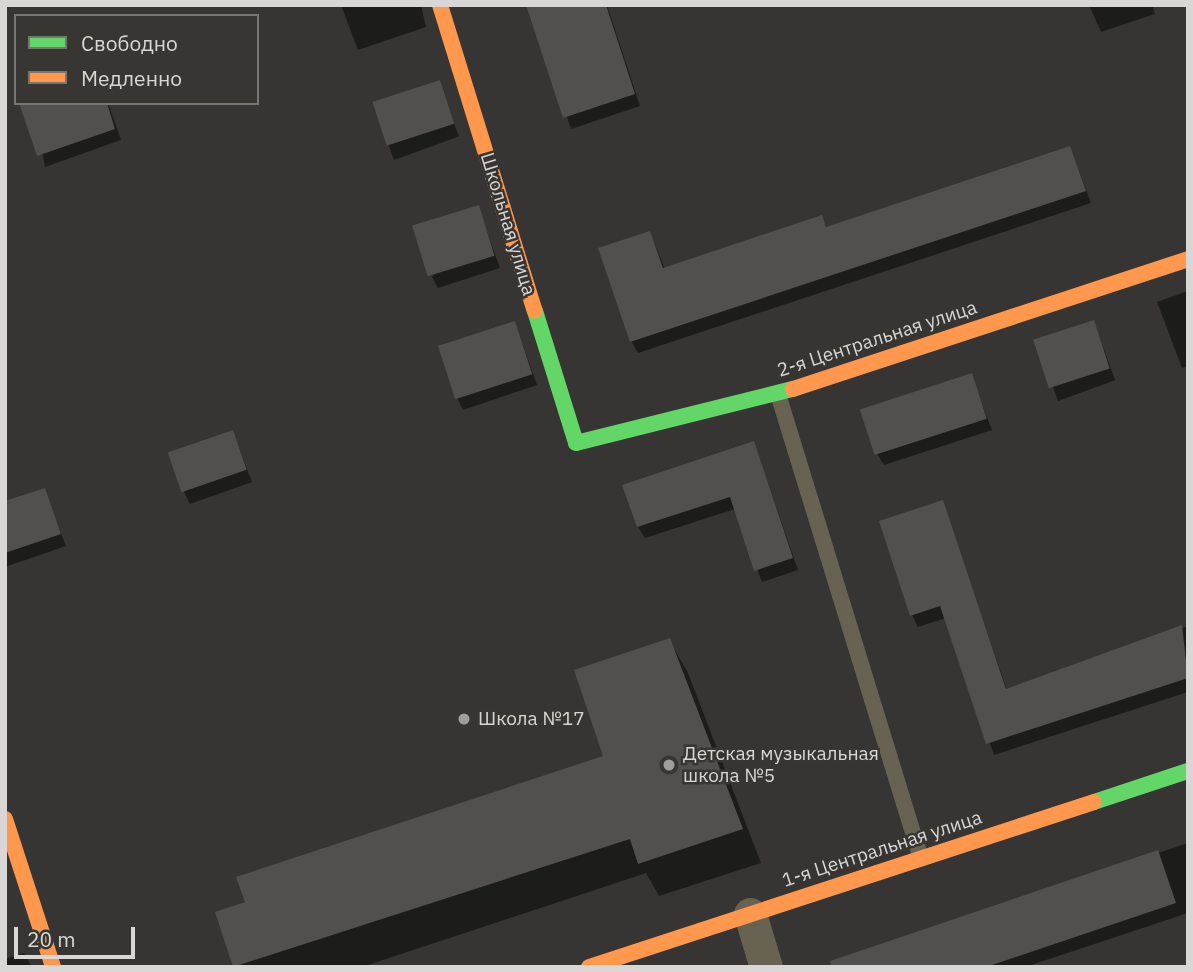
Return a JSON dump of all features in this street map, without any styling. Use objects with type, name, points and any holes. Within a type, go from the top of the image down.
[{"type":"street","name":"Школьная улица","points":[[440,5],[576,443]]},
{"type":"street","name":"2-я Центральная улица","points":[[576,443],[778,394],[1188,259]]},
{"type":"street","name":"1-я Центральная улица","points":[[589,967],[1188,771]]},
{"type":"street","points":[[5,820],[15,883],[53,967]]},
{"type":"street","points":[[750,914],[766,967]]},
{"type":"lane","points":[[778,394],[921,858]]},
{"type":"building","points":[[526,5],[606,5],[635,94],[563,118]]},
{"type":"building","points":[[440,80],[454,124],[387,146],[372,102]]},
{"type":"building","points":[[20,105],[108,105],[115,129],[37,156]]},
{"type":"building","points":[[1070,146],[1086,191],[630,342],[598,248],[650,231],[663,268],[822,215],[826,227]]},
{"type":"building","points":[[479,205],[494,256],[428,276],[412,225]]},
{"type":"building","points":[[1094,320],[1110,369],[1049,388],[1033,340]]},
{"type":"building","points":[[515,321],[532,374],[455,399],[438,346]]},
{"type":"building","points":[[972,373],[987,419],[875,455],[860,409]]},
{"type":"building","points":[[233,430],[247,470],[181,492],[168,452]]},
{"type":"building","points":[[754,441],[793,558],[754,571],[730,497],[637,527],[622,485]]},
{"type":"building","points":[[45,488],[61,534],[5,553],[5,501]]},
{"type":"building","points":[[943,500],[1006,689],[1182,625],[1188,678],[986,744],[940,606],[910,616],[879,521]]},
{"type":"building","points":[[670,638],[743,829],[638,864],[630,839],[233,967],[215,912],[245,902],[236,877],[603,756],[574,670]]},
{"type":"building","points":[[1158,850],[1176,903],[986,967],[831,967],[830,961]]},
{"type":"traffic: fast","points":[[535,311],[576,443],[793,389]]},
{"type":"traffic: fast","points":[[1094,802],[1188,771]]},
{"type":"traffic: slow","points":[[440,5],[535,311]]},
{"type":"traffic: slow","points":[[793,389],[1188,259]]},
{"type":"traffic: slow","points":[[589,967],[1094,802]]},
{"type":"traffic: slow","points":[[5,819],[53,967]]},
{"type":"place","name":"Школа №17","points":[[464,719]]},
{"type":"place","name":"Детская музыкальная школа №5","points":[[669,765]]}]
